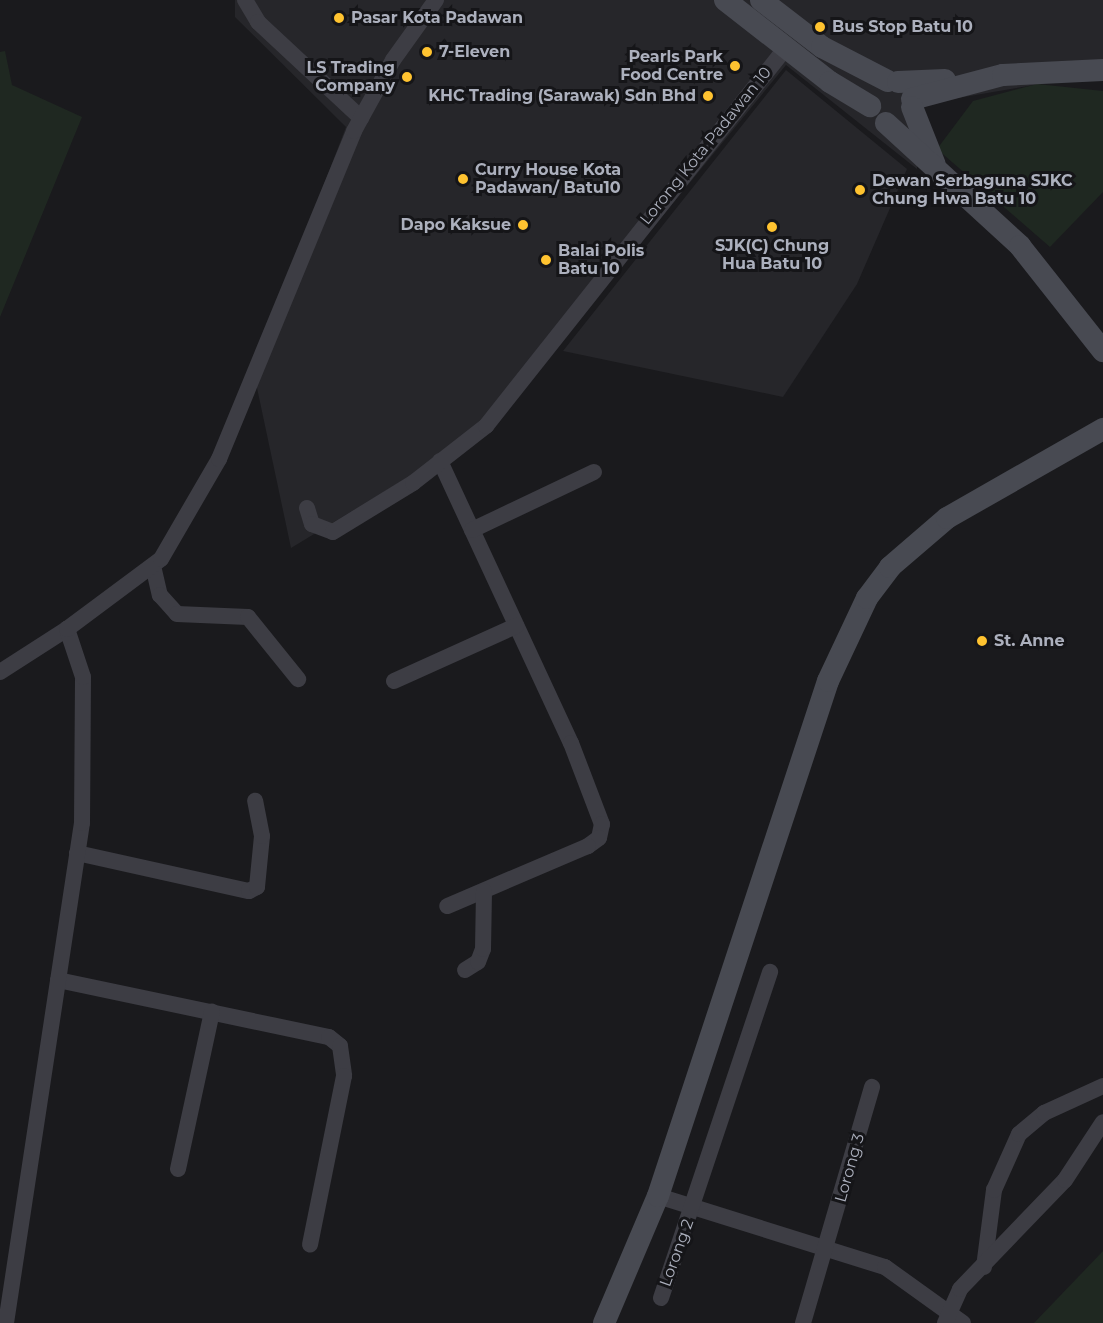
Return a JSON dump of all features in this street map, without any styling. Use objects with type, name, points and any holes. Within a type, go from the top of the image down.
[{"type":"street","points":[[245,0],[258,22],[360,118]]},
{"type":"street","points":[[0,672],[154,570],[224,448],[360,118],[436,0]]},
{"type":"street","points":[[725,0],[786,48],[870,106],[1049,277],[1103,351]]},
{"type":"street","points":[[761,0],[822,47],[903,92],[940,174]]},
{"type":"street","name":"Lorong Kota Padawan 10","points":[[307,508],[312,524],[333,532],[440,461],[495,416],[600,277],[786,48]]},
{"type":"street","points":[[870,106],[872,92],[903,92],[983,78],[1103,70]]},
{"type":"street","points":[[886,123],[905,118],[903,92]]},
{"type":"street","points":[[604,1323],[658,1196],[828,681],[867,598],[890,567],[947,519],[1097,433],[1103,410]]},
{"type":"street","points":[[440,461],[594,795],[602,832],[588,846],[447,906]]},
{"type":"street","points":[[472,530],[594,472]]},
{"type":"street","points":[[154,570],[160,595],[177,614],[248,617],[298,679]]},
{"type":"street","points":[[394,681],[516,627]]},
{"type":"street","points":[[6,1323],[77,853],[83,677],[67,629]]},
{"type":"street","points":[[77,853],[249,891],[257,887],[262,836],[255,801]]},
{"type":"street","points":[[465,970],[478,962],[483,949],[484,891]]},
{"type":"street","name":"Lorong 2","points":[[661,1298],[693,1208],[770,972]]},
{"type":"street","points":[[58,980],[329,1037],[340,1046],[344,1076],[309,1245]]},
{"type":"street","points":[[178,1169],[212,1012]]},
{"type":"street","points":[[984,1267],[994,1190],[1019,1134],[1044,1113],[1103,1086]]},
{"type":"street","name":"Lorong 3","points":[[803,1323],[827,1248],[872,1087]]},
{"type":"street","points":[[946,1316],[960,1289],[984,1267],[1065,1180],[1103,1122]]},
{"type":"street","points":[[658,1196],[885,1267],[946,1316],[963,1323]]},
{"type":"shaded area","points":[[235,0],[1103,0],[1103,73],[923,104],[917,169],[786,65],[489,428],[291,548],[253,369],[346,127],[235,17]]},
{"type":"shaded area","points":[[5,51],[12,85],[82,117],[0,317],[0,52]]},
{"type":"shaded area","name":"SJK(C) Chung Hua Batu 10","points":[[786,70],[907,169],[857,284],[783,397],[563,351]]},
{"type":"shaded area","points":[[1037,84],[1103,91],[1103,192],[1050,247],[937,149],[973,101]]},
{"type":"shaded area","points":[[1103,1251],[1103,1323],[1034,1323]]},
{"type":"place","name":"Pasar Kota Padawan","points":[[339,18]]},
{"type":"place","name":"Bus Stop Batu 10","points":[[820,27]]},
{"type":"place","name":"7-Eleven","points":[[427,52]]},
{"type":"place","name":"Pearls Park Food Centre","points":[[735,66]]},
{"type":"place","name":"LS Trading Company","points":[[407,77]]},
{"type":"place","name":"KHC Trading (Sarawak) Sdn Bhd","points":[[708,96]]},
{"type":"place","name":"Curry House Kota Padawan/ Batu10","points":[[463,179]]},
{"type":"place","name":"Dewan Serbaguna SJKC Chung Hwa Batu 10","points":[[860,190]]},
{"type":"place","name":"Dapo Kaksue","points":[[523,225]]},
{"type":"place","name":"SJK(C) Chung Hua Batu 10","points":[[772,227]]},
{"type":"place","name":"Balai Polis Batu 10","points":[[546,260]]},
{"type":"place","name":"St. Anne","points":[[982,641]]}]
